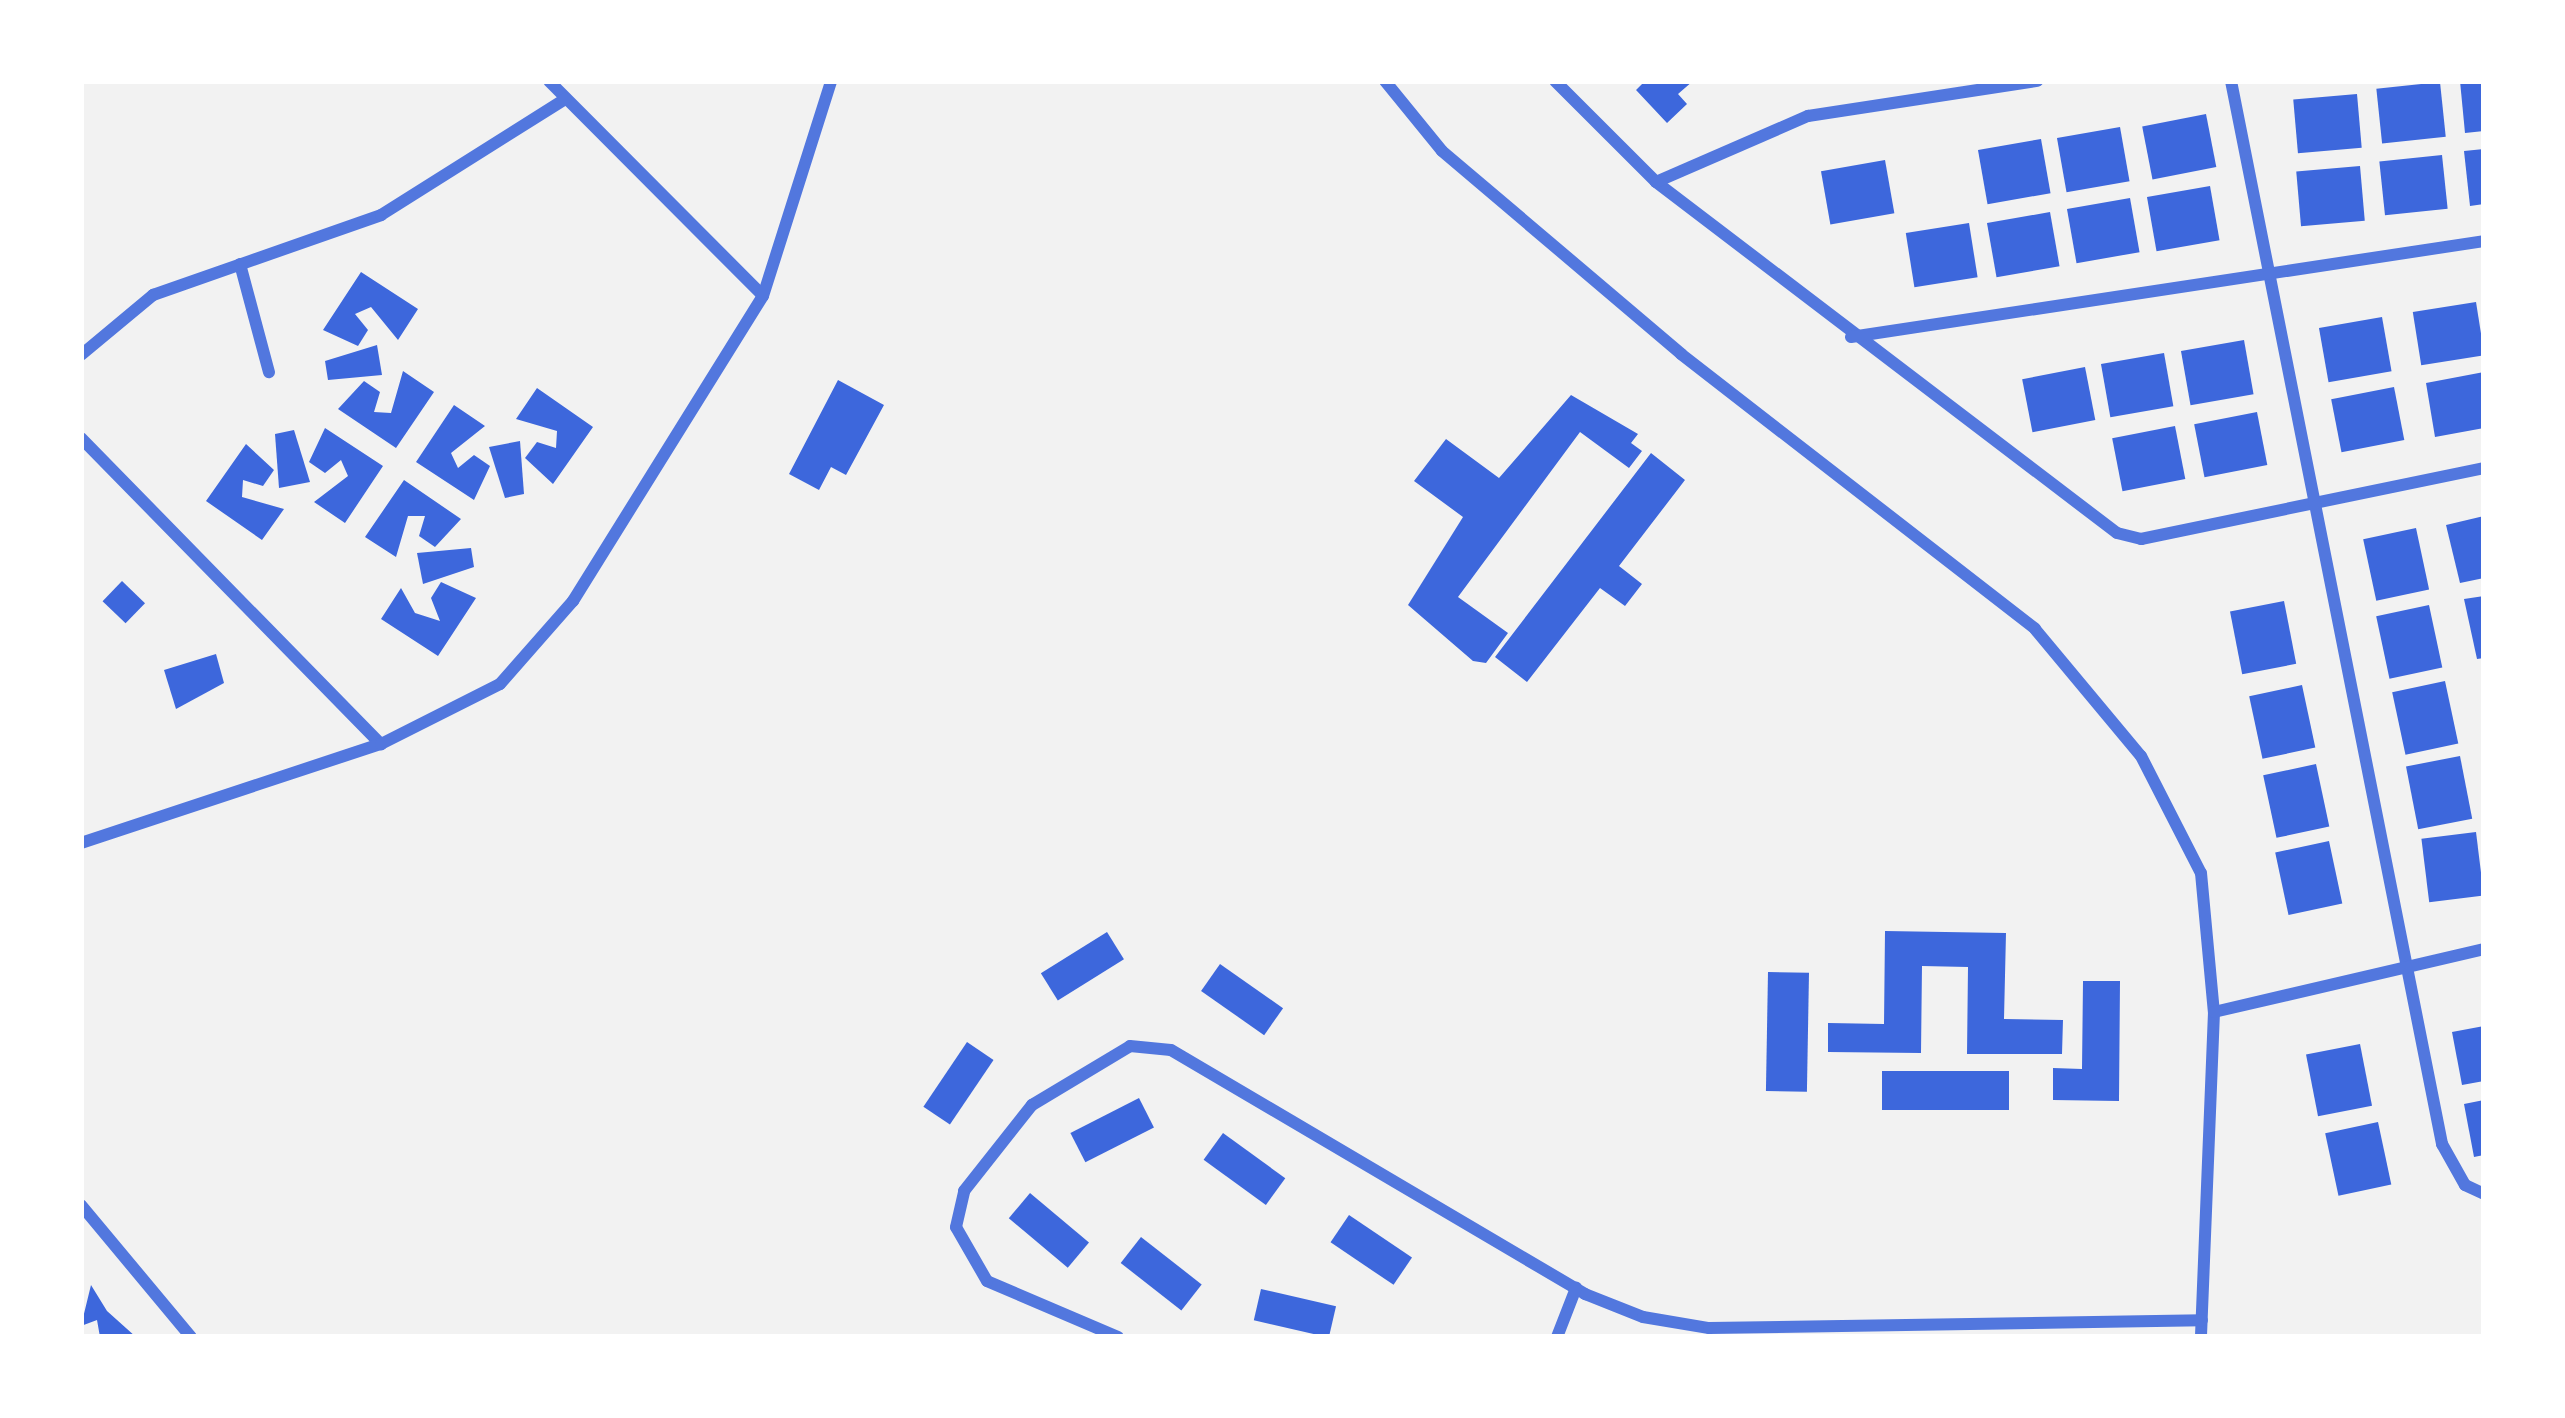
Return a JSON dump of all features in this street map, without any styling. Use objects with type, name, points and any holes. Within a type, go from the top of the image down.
[{"type":"street","points":[[549,81],[763,296]]},
{"type":"street","points":[[81,843],[381,745],[500,684],[573,601],[763,296],[830,81]]},
{"type":"street","points":[[1555,81],[1656,182],[1850,337],[2117,533],[2141,539],[2484,468]]},
{"type":"street","points":[[1656,182],[1808,116],[2037,81]]},
{"type":"street","points":[[2231,81],[2442,1144],[2465,1185],[2484,1194]]},
{"type":"street","points":[[1388,82],[1442,151],[1681,354],[2035,629],[2140,756],[2201,873],[2214,1012],[2201,1337]]},
{"type":"street","points":[[81,355],[118,314],[381,215],[566,99]]},
{"type":"street","points":[[1850,337],[2484,241]]},
{"type":"street","points":[[240,265],[269,372]]},
{"type":"street","points":[[81,439],[381,745]]},
{"type":"street","points":[[2214,1012],[2484,949]]},
{"type":"street","points":[[1118,1337],[987,1281],[956,1227],[964,1191],[1032,1105],[1130,1046],[1171,1050],[1576,1288],[1643,1317],[1709,1328],[2202,1320]]},
{"type":"street","points":[[81,1205],[191,1337]]},
{"type":"street","points":[[1557,1337],[1576,1288]]},
{"type":"building","points":[[1645,81],[1693,81],[1678,94],[1687,104],[1667,123],[1636,90]]},
{"type":"building","points":[[2460,81],[2484,81],[2484,131],[2465,133]]},
{"type":"building","points":[[2440,82],[2446,137],[2382,143],[2376,89]]},
{"type":"building","points":[[2357,94],[2362,148],[2298,153],[2293,100]]},
{"type":"building","points":[[2206,114],[2216,167],[2152,179],[2142,126]]},
{"type":"building","points":[[2120,127],[2130,181],[2067,192],[2057,138]]},
{"type":"building","points":[[2041,139],[2051,193],[1988,204],[1978,150]]},
{"type":"building","points":[[2484,149],[2484,204],[2470,206],[2464,151]]},
{"type":"building","points":[[2442,155],[2448,209],[2385,215],[2379,162]]},
{"type":"building","points":[[1885,160],[1894,213],[1830,224],[1821,171]]},
{"type":"building","points":[[2360,166],[2365,221],[2301,226],[2296,172]]},
{"type":"building","points":[[2210,186],[2220,240],[2157,251],[2147,197]]},
{"type":"building","points":[[2130,198],[2140,252],[2077,263],[2067,209]]},
{"type":"building","points":[[2050,212],[2060,266],[1997,277],[1987,223]]},
{"type":"building","points":[[1969,223],[1978,277],[1914,287],[1906,233]]},
{"type":"building","points":[[361,272],[418,309],[398,340],[371,307],[355,314],[368,330],[358,346],[323,330]]},
{"type":"building","points":[[2476,302],[2484,355],[2421,365],[2413,312]]},
{"type":"building","points":[[2382,317],[2392,371],[2329,382],[2319,328]]},
{"type":"building","points":[[2244,340],[2254,394],[2191,405],[2181,351]]},
{"type":"building","points":[[377,345],[382,375],[328,380],[325,361]]},
{"type":"building","points":[[2164,353],[2173,406],[2110,417],[2101,364]]},
{"type":"building","points":[[2085,367],[2095,420],[2032,432],[2022,379]]},
{"type":"building","points":[[403,371],[434,392],[396,448],[338,409],[364,381],[380,392],[374,412],[391,413]]},
{"type":"building","points":[[2484,372],[2484,428],[2435,437],[2426,383]]},
{"type":"building","points":[[838,380],[884,405],[846,475],[831,467],[819,490],[789,474]]},
{"type":"building","points":[[2394,387],[2404,440],[2341,452],[2331,399]]},
{"type":"building","points":[[537,388],[593,427],[553,484],[525,458],[537,442],[556,448],[557,431],[516,419]]},
{"type":"building","points":[[1571,395],[1638,434],[1631,443],[1642,451],[1629,468],[1580,432],[1458,597],[1508,633],[1486,663],[1473,661],[1408,605],[1463,517],[1414,481],[1446,439],[1499,478]]},
{"type":"building","points":[[454,405],[485,426],[451,453],[458,468],[474,455],[490,466],[474,500],[416,462]]},
{"type":"building","points":[[2257,412],[2267,465],[2204,477],[2194,424]]},
{"type":"building","points":[[2175,426],[2185,479],[2122,491],[2112,438]]},
{"type":"building","points":[[325,428],[383,466],[345,523],[314,502],[348,476],[341,460],[325,473],[309,462]]},
{"type":"building","points":[[294,430],[310,482],[279,488],[275,434]]},
{"type":"building","points":[[520,441],[524,494],[505,498],[489,447]]},
{"type":"building","points":[[246,444],[274,470],[263,486],[243,480],[242,497],[284,509],[262,540],[206,501]]},
{"type":"building","points":[[1651,453],[1685,480],[1619,566],[1642,584],[1625,606],[1600,588],[1527,682],[1495,657]]},
{"type":"building","points":[[404,480],[461,519],[435,547],[419,536],[425,516],[408,516],[396,557],[365,537]]},
{"type":"building","points":[[2484,516],[2484,578],[2460,583],[2446,525]]},
{"type":"building","points":[[2416,528],[2429,590],[2376,601],[2363,539]]},
{"type":"building","points":[[471,548],[474,567],[423,584],[417,553]]},
{"type":"building","points":[[122,581],[145,603],[126,623],[103,601]]},
{"type":"building","points":[[441,582],[476,598],[438,656],[381,619],[401,588],[415,613],[440,621],[431,598]]},
{"type":"building","points":[[2484,596],[2484,658],[2477,659],[2464,599]]},
{"type":"building","points":[[2284,601],[2296,664],[2242,674],[2230,611]]},
{"type":"building","points":[[2429,605],[2442,668],[2389,679],[2376,616]]},
{"type":"building","points":[[216,654],[224,683],[176,709],[164,670]]},
{"type":"building","points":[[2445,681],[2458,744],[2405,755],[2392,692]]},
{"type":"building","points":[[2302,685],[2315,748],[2262,759],[2249,696]]},
{"type":"building","points":[[2460,756],[2472,819],[2418,829],[2406,766]]},
{"type":"building","points":[[2316,764],[2329,827],[2276,838],[2263,775]]},
{"type":"building","points":[[2476,832],[2484,896],[2429,902],[2421,839]]},
{"type":"building","points":[[2329,841],[2342,904],[2289,915],[2275,852]]},
{"type":"building","points":[[1885,931],[2006,933],[2004,1019],[2063,1020],[2062,1054],[1967,1054],[1968,967],[1922,966],[1921,1053],[1828,1052],[1828,1023],[1884,1024]]},
{"type":"building","points":[[1107,932],[1124,959],[1058,1000],[1041,973]]},
{"type":"building","points":[[1220,964],[1283,1008],[1264,1035],[1201,991]]},
{"type":"building","points":[[1768,972],[1809,973],[1807,1092],[1766,1091]]},
{"type":"building","points":[[2083,981],[2120,981],[2119,1101],[2053,1100],[2053,1068],[2082,1069]]},
{"type":"building","points":[[2484,1026],[2484,1081],[2462,1085],[2452,1032]]},
{"type":"building","points":[[967,1042],[994,1060],[950,1125],[923,1107]]},
{"type":"building","points":[[2360,1044],[2372,1106],[2318,1116],[2306,1054]]},
{"type":"building","points":[[1882,1071],[2009,1071],[2009,1110],[1882,1110]]},
{"type":"building","points":[[1139,1098],[1154,1127],[1085,1162],[1070,1133]]},
{"type":"building","points":[[2484,1100],[2484,1155],[2474,1157],[2464,1104]]},
{"type":"building","points":[[2378,1122],[2391,1185],[2338,1196],[2325,1133]]},
{"type":"building","points":[[1223,1133],[1285,1178],[1266,1205],[1204,1160]]},
{"type":"building","points":[[1030,1193],[1089,1242],[1068,1268],[1009,1218]]},
{"type":"building","points":[[1349,1215],[1412,1257],[1394,1285],[1331,1242]]},
{"type":"building","points":[[1141,1237],[1202,1284],[1181,1310],[1121,1263]]},
{"type":"building","points":[[91,1285],[107,1311],[136,1337],[100,1337],[97,1320],[81,1326]]},
{"type":"building","points":[[1261,1289],[1336,1306],[1329,1337],[1254,1320]]}]
